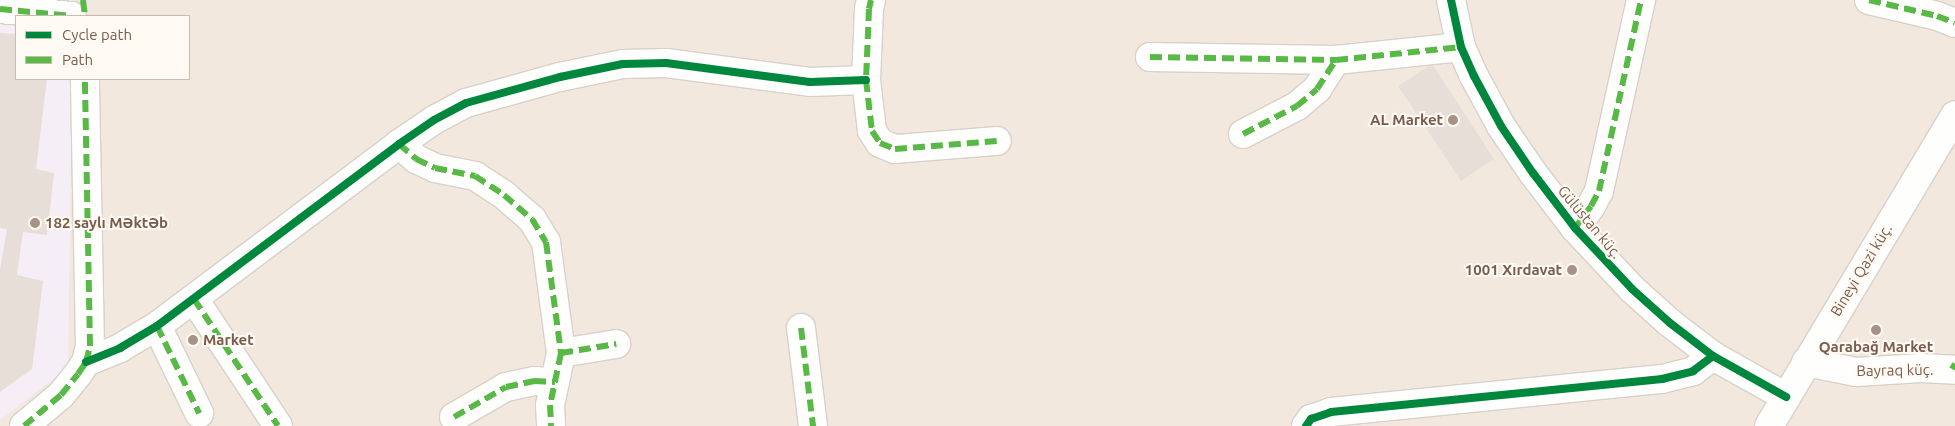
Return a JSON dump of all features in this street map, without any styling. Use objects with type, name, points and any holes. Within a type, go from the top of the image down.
[{"type":"street","points":[[83,0],[85,15]]},
{"type":"street","points":[[871,0],[866,80],[872,130],[880,143],[896,149],[996,141]]},
{"type":"street","name":"Gülüstan küç.","points":[[1451,0],[1461,46],[1474,76],[1501,126],[1533,174],[1575,228],[1632,289],[1713,356],[1786,397]]},
{"type":"street","points":[[1575,228],[1599,191],[1641,0]]},
{"type":"street","points":[[1869,0],[1937,16],[1955,23]]},
{"type":"street","points":[[0,9],[62,15]]},
{"type":"street","points":[[1150,57],[1336,60],[1461,46]]},
{"type":"street","points":[[1243,134],[1297,106],[1317,89],[1336,60]]},
{"type":"street","points":[[86,362],[120,348],[157,326],[399,144],[434,120],[466,103],[560,77],[623,64],[666,63],[810,82],[866,80]]},
{"type":"street","points":[[24,426],[61,395],[86,362],[91,330],[85,80]]},
{"type":"street","name":"Bineyi Qazi küç.","points":[[1769,426],[1955,115]]},
{"type":"street","points":[[399,144],[416,159],[435,168],[474,176],[504,195],[532,219],[546,242],[561,353],[550,405],[551,426]]},
{"type":"street","points":[[194,299],[278,426]]},
{"type":"street","points":[[157,326],[199,413]]},
{"type":"street","points":[[801,328],[813,426]]},
{"type":"street","points":[[561,353],[616,344]]},
{"type":"street","points":[[1306,426],[1311,419],[1331,412],[1662,379],[1693,371],[1713,356]]},
{"type":"street","name":"Bayraq küç.","points":[[1806,362],[1856,372],[1954,368]]},
{"type":"street","points":[[454,416],[506,387],[534,381],[554,382]]},
{"type":"shaded area","points":[[0,0],[1955,0],[1955,426],[0,426]]},
{"type":"shaded area","name":"182 saylı Məktəb","points":[[0,25],[15,26],[15,80],[72,80],[68,368],[0,420]]},
{"type":"building","points":[[0,33],[15,34],[15,80],[47,80],[36,169],[54,173],[47,235],[23,232],[17,275],[43,281],[32,369],[0,392],[0,270],[7,229],[0,228]]},
{"type":"building","points":[[1432,64],[1494,159],[1461,181],[1398,86]]},
{"type":"marked path","points":[[83,0],[85,15]]},
{"type":"marked path","points":[[871,0],[866,80],[872,131],[880,143],[895,149],[997,141]]},
{"type":"marked path","points":[[1575,228],[1599,191],[1641,0]]},
{"type":"marked path","points":[[1869,0],[1937,16],[1955,23]]},
{"type":"marked path","points":[[0,9],[62,15]]},
{"type":"marked path","points":[[1150,57],[1336,60],[1461,47]]},
{"type":"marked path","points":[[1243,134],[1297,106],[1317,89],[1336,60]]},
{"type":"marked path","points":[[24,426],[61,395],[86,362],[90,346],[85,80]]},
{"type":"marked path","points":[[399,144],[416,159],[435,168],[475,176],[504,195],[532,219],[546,242],[561,353],[550,405],[551,426]]},
{"type":"marked path","points":[[194,299],[278,426]]},
{"type":"marked path","points":[[157,326],[199,413]]},
{"type":"marked path","points":[[801,328],[813,426]]},
{"type":"marked path","points":[[561,353],[616,344]]},
{"type":"marked path","points":[[1952,369],[1955,364]]},
{"type":"marked path","points":[[454,417],[506,387],[534,381],[555,382]]},
{"type":"cycle path","points":[[1451,0],[1461,47],[1474,76],[1501,126],[1533,173],[1575,228],[1632,289],[1670,323],[1713,356],[1786,397]]},
{"type":"cycle path","points":[[86,362],[120,348],[157,326],[399,144],[434,120],[466,103],[560,77],[623,64],[666,63],[810,82],[866,80]]},
{"type":"cycle path","points":[[1306,426],[1311,419],[1331,412],[1662,379],[1693,371],[1713,356]]},
{"type":"place","name":"AL Market","points":[[1453,120]]},
{"type":"place","name":"182 saylı Məktəb","points":[[35,223]]},
{"type":"place","name":"1001 Xırdavat","points":[[1572,270]]},
{"type":"place","name":"Qarabağ Market","points":[[1876,330]]},
{"type":"place","name":"Market","points":[[193,340]]}]
